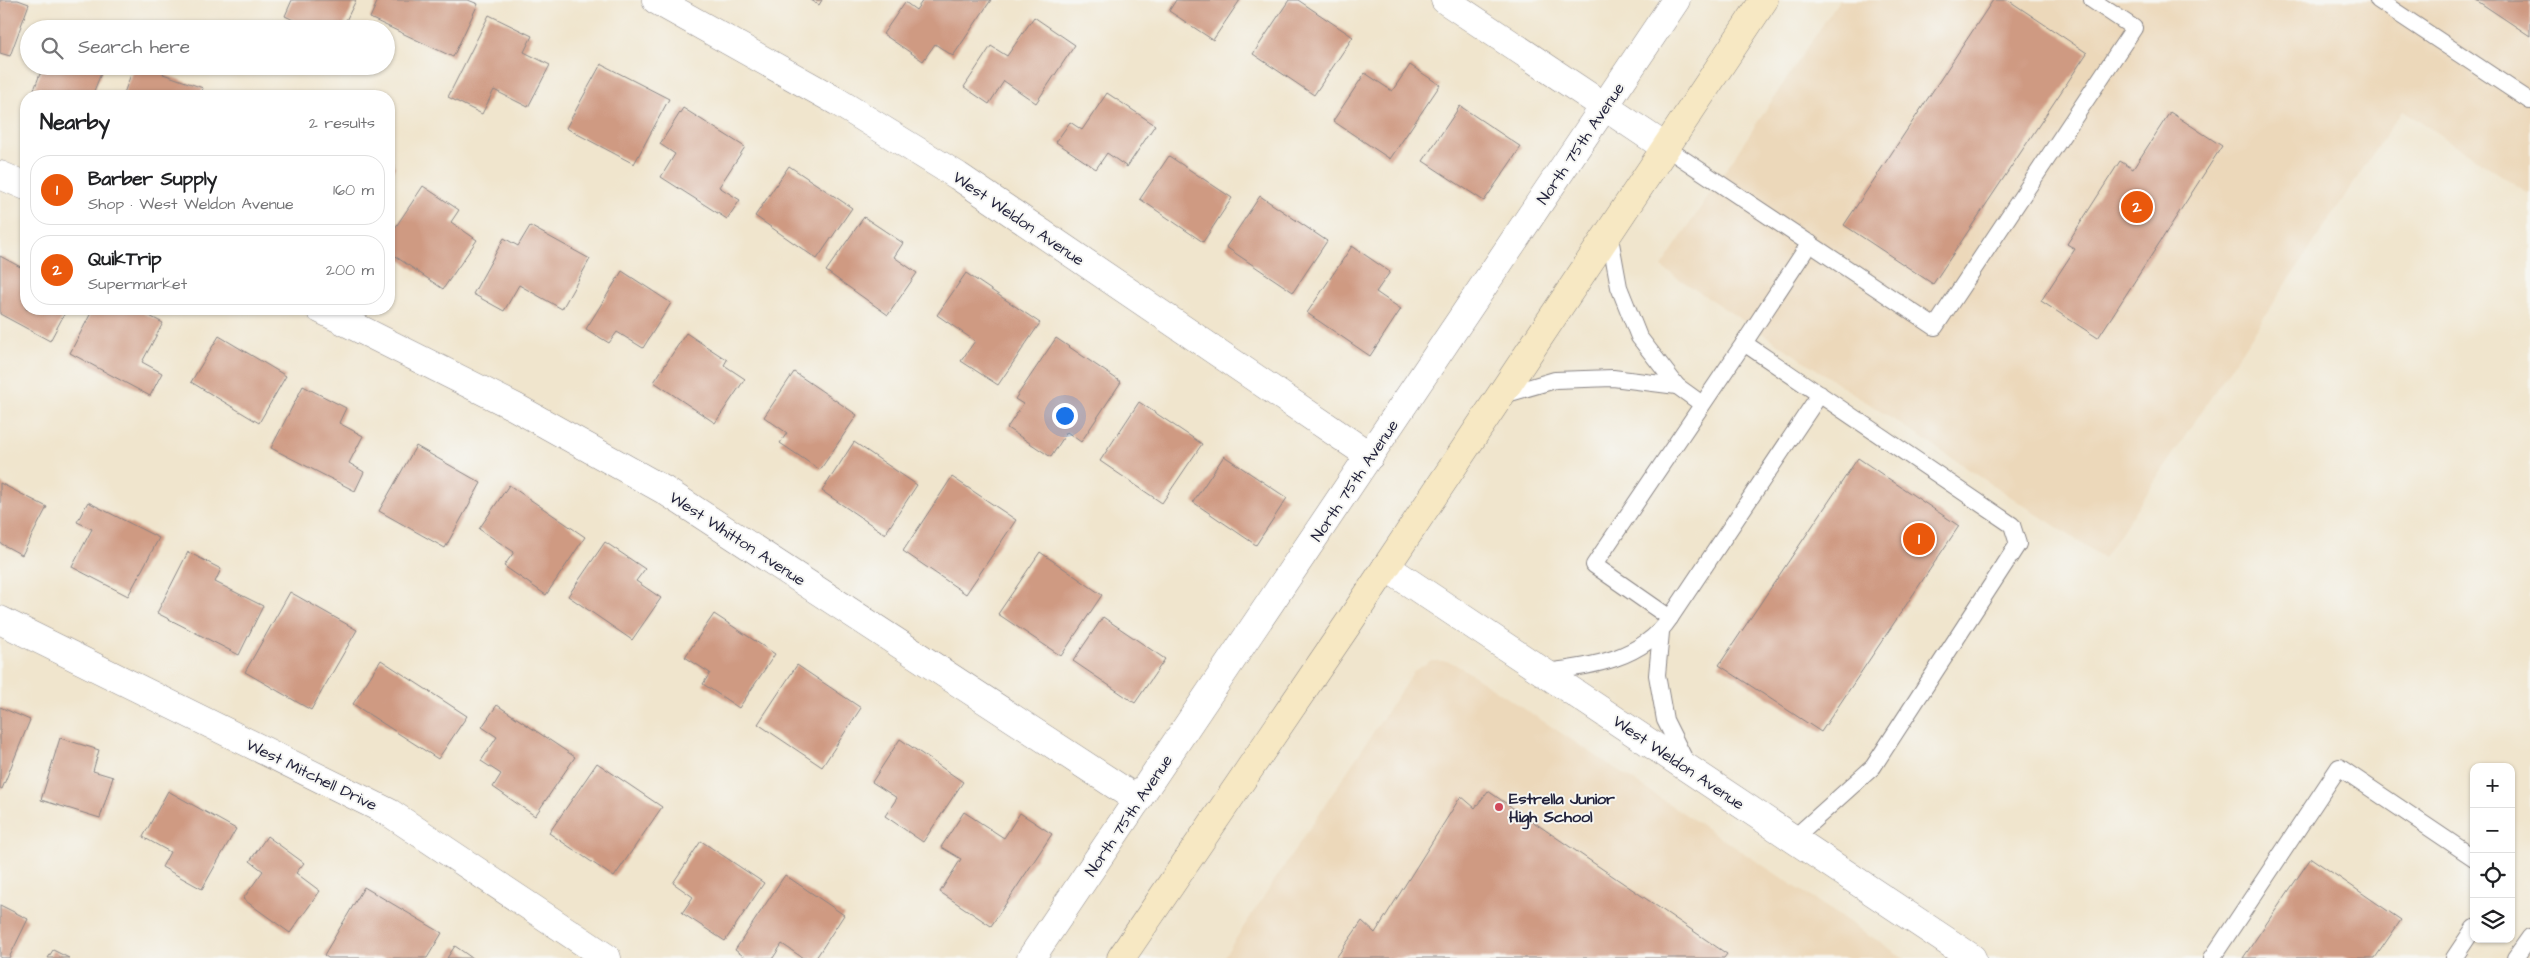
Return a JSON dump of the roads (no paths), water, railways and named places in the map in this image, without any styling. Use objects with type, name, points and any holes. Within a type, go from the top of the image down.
[{"type":"main road","points":[[1120,958],[1386,567],[1764,0]]},
{"type":"street","name":"West Weldon Avenue","points":[[656,0],[838,102],[958,176],[1370,456]]},
{"type":"street","points":[[1445,0],[1665,147]]},
{"type":"street","name":"North 75th Avenue","points":[[1031,958],[1676,0]]},
{"type":"street","points":[[0,176],[20,184]]},
{"type":"street","name":"West Whitton Avenue","points":[[332,315],[515,407],[664,490],[1138,800]]},
{"type":"street","name":"West Weldon Avenue","points":[[1386,567],[1972,958]]},
{"type":"street","name":"West Mitchell Drive","points":[[0,620],[390,813],[607,958]]},
{"type":"lane","points":[[1665,147],[1935,327],[2134,28],[2092,0]]},
{"type":"lane","points":[[2378,0],[2530,101]]},
{"type":"lane","points":[[1609,232],[1619,286],[1640,337],[1677,386],[1702,404]]},
{"type":"lane","points":[[1670,618],[1594,565],[1810,243]]},
{"type":"lane","points":[[1744,343],[2012,525],[2018,544],[1873,767],[1794,838]]},
{"type":"lane","points":[[1500,396],[1555,380],[1613,378],[1677,386]]},
{"type":"lane","points":[[1544,672],[1588,667],[1621,656],[1661,632],[1820,394]]},
{"type":"lane","points":[[1661,632],[1657,675],[1665,720],[1689,768]]},
{"type":"lane","points":[[2212,958],[2339,767],[2470,855]]},
{"type":"lane","points":[[2454,958],[2470,934]]},
{"type":"lane","points":[[2516,958],[2530,936]]},
{"type":"place","name":"QuikTrip","points":[[2137,207]]},
{"type":"place","name":"Barber Supply","points":[[1919,539]]},
{"type":"place","name":"Estrella Junior High School","points":[[1499,807]]}]
